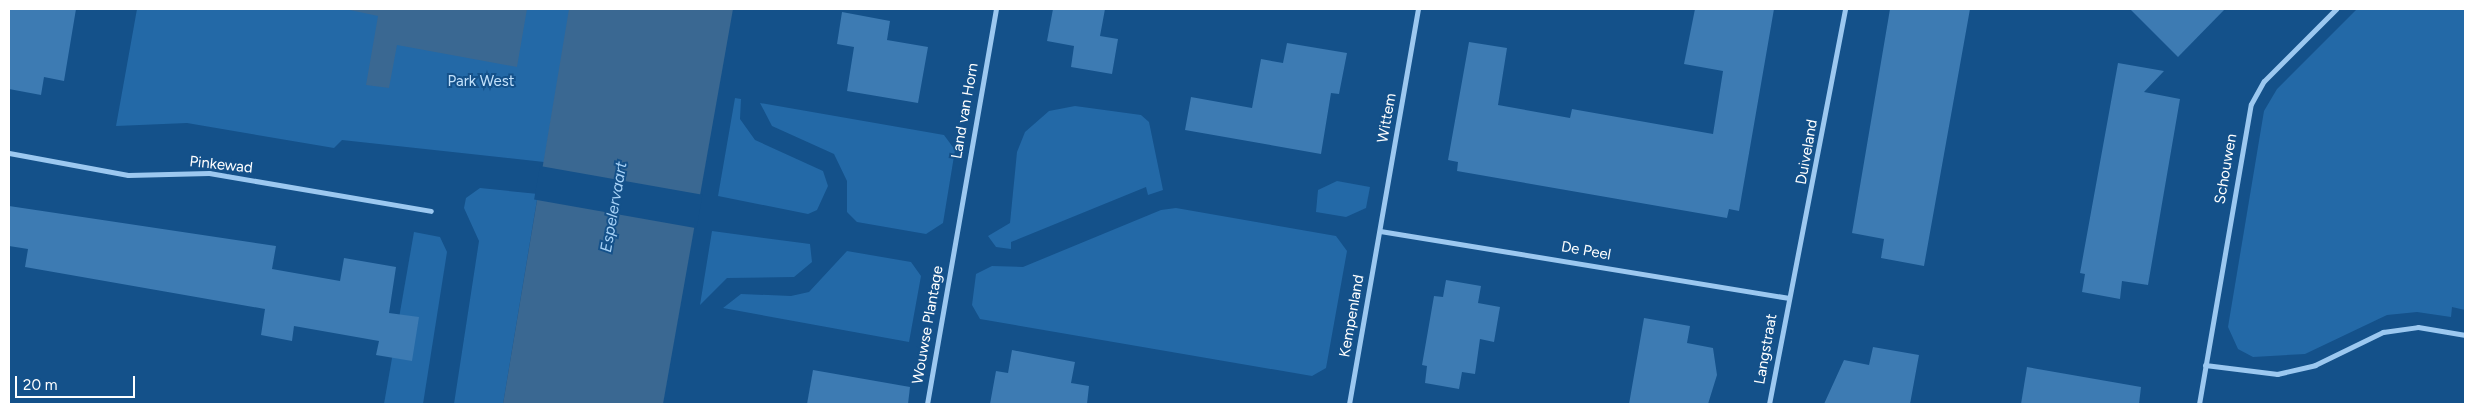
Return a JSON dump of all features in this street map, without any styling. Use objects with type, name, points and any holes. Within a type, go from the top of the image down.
[{"type":"street","name":"Land van Horn","points":[[954,250],[996,9]]},
{"type":"street","name":"Wittem","points":[[1380,231],[1418,9]]},
{"type":"street","name":"Duiveland","points":[[1788,298],[1802,250],[1845,9]]},
{"type":"street","name":"Schouwen","points":[[2199,404],[2251,104],[2264,81],[2336,9]]},
{"type":"street","name":"Pinkewad","points":[[9,154],[128,175],[209,173],[431,211]]},
{"type":"street","name":"De Peel","points":[[1380,231],[1788,298]]},
{"type":"street","name":"Kempenland","points":[[1349,404],[1380,231]]},
{"type":"street","name":"Wouwse Plantage","points":[[927,404],[954,250]]},
{"type":"street","name":"Langstraat","points":[[1769,404],[1788,298]]},
{"type":"street","points":[[2205,364],[2277,374],[2315,365],[2383,332],[2407,327],[2465,335]]},
{"type":"green space","name":"Park West","points":[[137,9],[570,9],[544,162],[342,140],[334,148],[187,123],[116,126]]},
{"type":"green space","points":[[2357,9],[2465,9],[2465,310],[2452,307],[2451,317],[2417,312],[2387,315],[2305,354],[2253,357],[2238,349],[2228,327],[2264,111],[2277,89]]},
{"type":"green space","points":[[735,98],[741,99],[740,119],[755,140],[823,171],[828,186],[817,210],[808,214],[718,196]]},
{"type":"green space","points":[[760,103],[944,135],[955,150],[943,223],[926,234],[857,222],[847,212],[847,181],[834,154],[772,126]]},
{"type":"green space","points":[[1075,106],[1141,115],[1149,122],[1163,190],[1148,195],[1146,187],[1011,242],[1011,249],[996,247],[988,236],[1010,223],[1017,152],[1025,132],[1049,111]]},
{"type":"green space","points":[[1337,181],[1370,187],[1366,208],[1346,217],[1316,212],[1318,190]]},
{"type":"green space","points":[[480,188],[538,194],[503,404],[454,404],[479,241],[464,208],[466,198]]},
{"type":"green space","points":[[1176,208],[1336,236],[1347,251],[1326,368],[1312,376],[980,319],[972,305],[976,274],[992,266],[1023,267],[1161,210]]},
{"type":"green space","points":[[712,231],[810,244],[812,262],[794,277],[727,278],[700,305]]},
{"type":"green space","points":[[414,232],[440,237],[447,252],[423,404],[384,404]]},
{"type":"green space","points":[[847,251],[911,262],[921,276],[909,342],[723,308],[741,294],[791,296],[809,292]]},
{"type":"water","points":[[345,9],[527,9],[517,67],[397,45],[389,88],[366,85],[378,16]]},
{"type":"water","name":"Espelervaart","points":[[569,9],[733,9],[663,404],[503,404]]},
{"type":"pier","points":[[540,166],[702,195],[697,228],[534,199]]},
{"type":"building","points":[[9,9],[76,9],[64,81],[44,77],[41,95],[9,89]]},
{"type":"building","points":[[1053,9],[1105,9],[1100,36],[1118,39],[1112,74],[1071,67],[1074,46],[1047,41]]},
{"type":"building","points":[[1695,9],[1774,9],[1739,211],[1729,209],[1727,218],[1457,171],[1458,162],[1448,160],[1469,42],[1507,48],[1498,105],[1570,118],[1572,109],[1713,134],[1723,71],[1684,64]]},
{"type":"building","points":[[1890,9],[1970,9],[1924,266],[1881,258],[1884,239],[1852,233]]},
{"type":"building","points":[[2130,9],[2225,9],[2178,57]]},
{"type":"building","points":[[842,12],[890,21],[887,40],[928,47],[918,103],[847,91],[854,47],[837,44]]},
{"type":"building","points":[[1287,43],[1347,53],[1339,94],[1331,93],[1321,154],[1185,130],[1191,97],[1252,108],[1261,59],[1283,63]]},
{"type":"building","points":[[2118,63],[2164,71],[2144,92],[2180,99],[2148,285],[2122,281],[2120,299],[2082,292],[2085,274],[2080,273]]},
{"type":"building","points":[[9,206],[276,246],[272,269],[340,281],[344,258],[396,267],[389,313],[419,317],[412,361],[376,355],[379,341],[294,326],[292,341],[261,335],[265,309],[25,267],[28,249],[9,246]]},
{"type":"building","points":[[1446,280],[1481,286],[1478,303],[1500,307],[1494,342],[1480,339],[1475,374],[1462,372],[1459,389],[1425,383],[1427,366],[1422,365],[1434,296],[1443,297]]},
{"type":"building","points":[[1644,318],[1690,326],[1687,343],[1713,348],[1717,375],[1708,404],[1629,404]]},
{"type":"building","points":[[1873,347],[1919,355],[1910,404],[1824,404],[1844,360],[1869,365]]},
{"type":"building","points":[[1012,350],[1075,362],[1071,383],[1089,386],[1087,404],[990,404],[996,371],[1008,373]]},
{"type":"building","points":[[2027,367],[2141,387],[2139,404],[2021,404]]},
{"type":"building","points":[[813,370],[910,387],[908,404],[807,404]]}]
